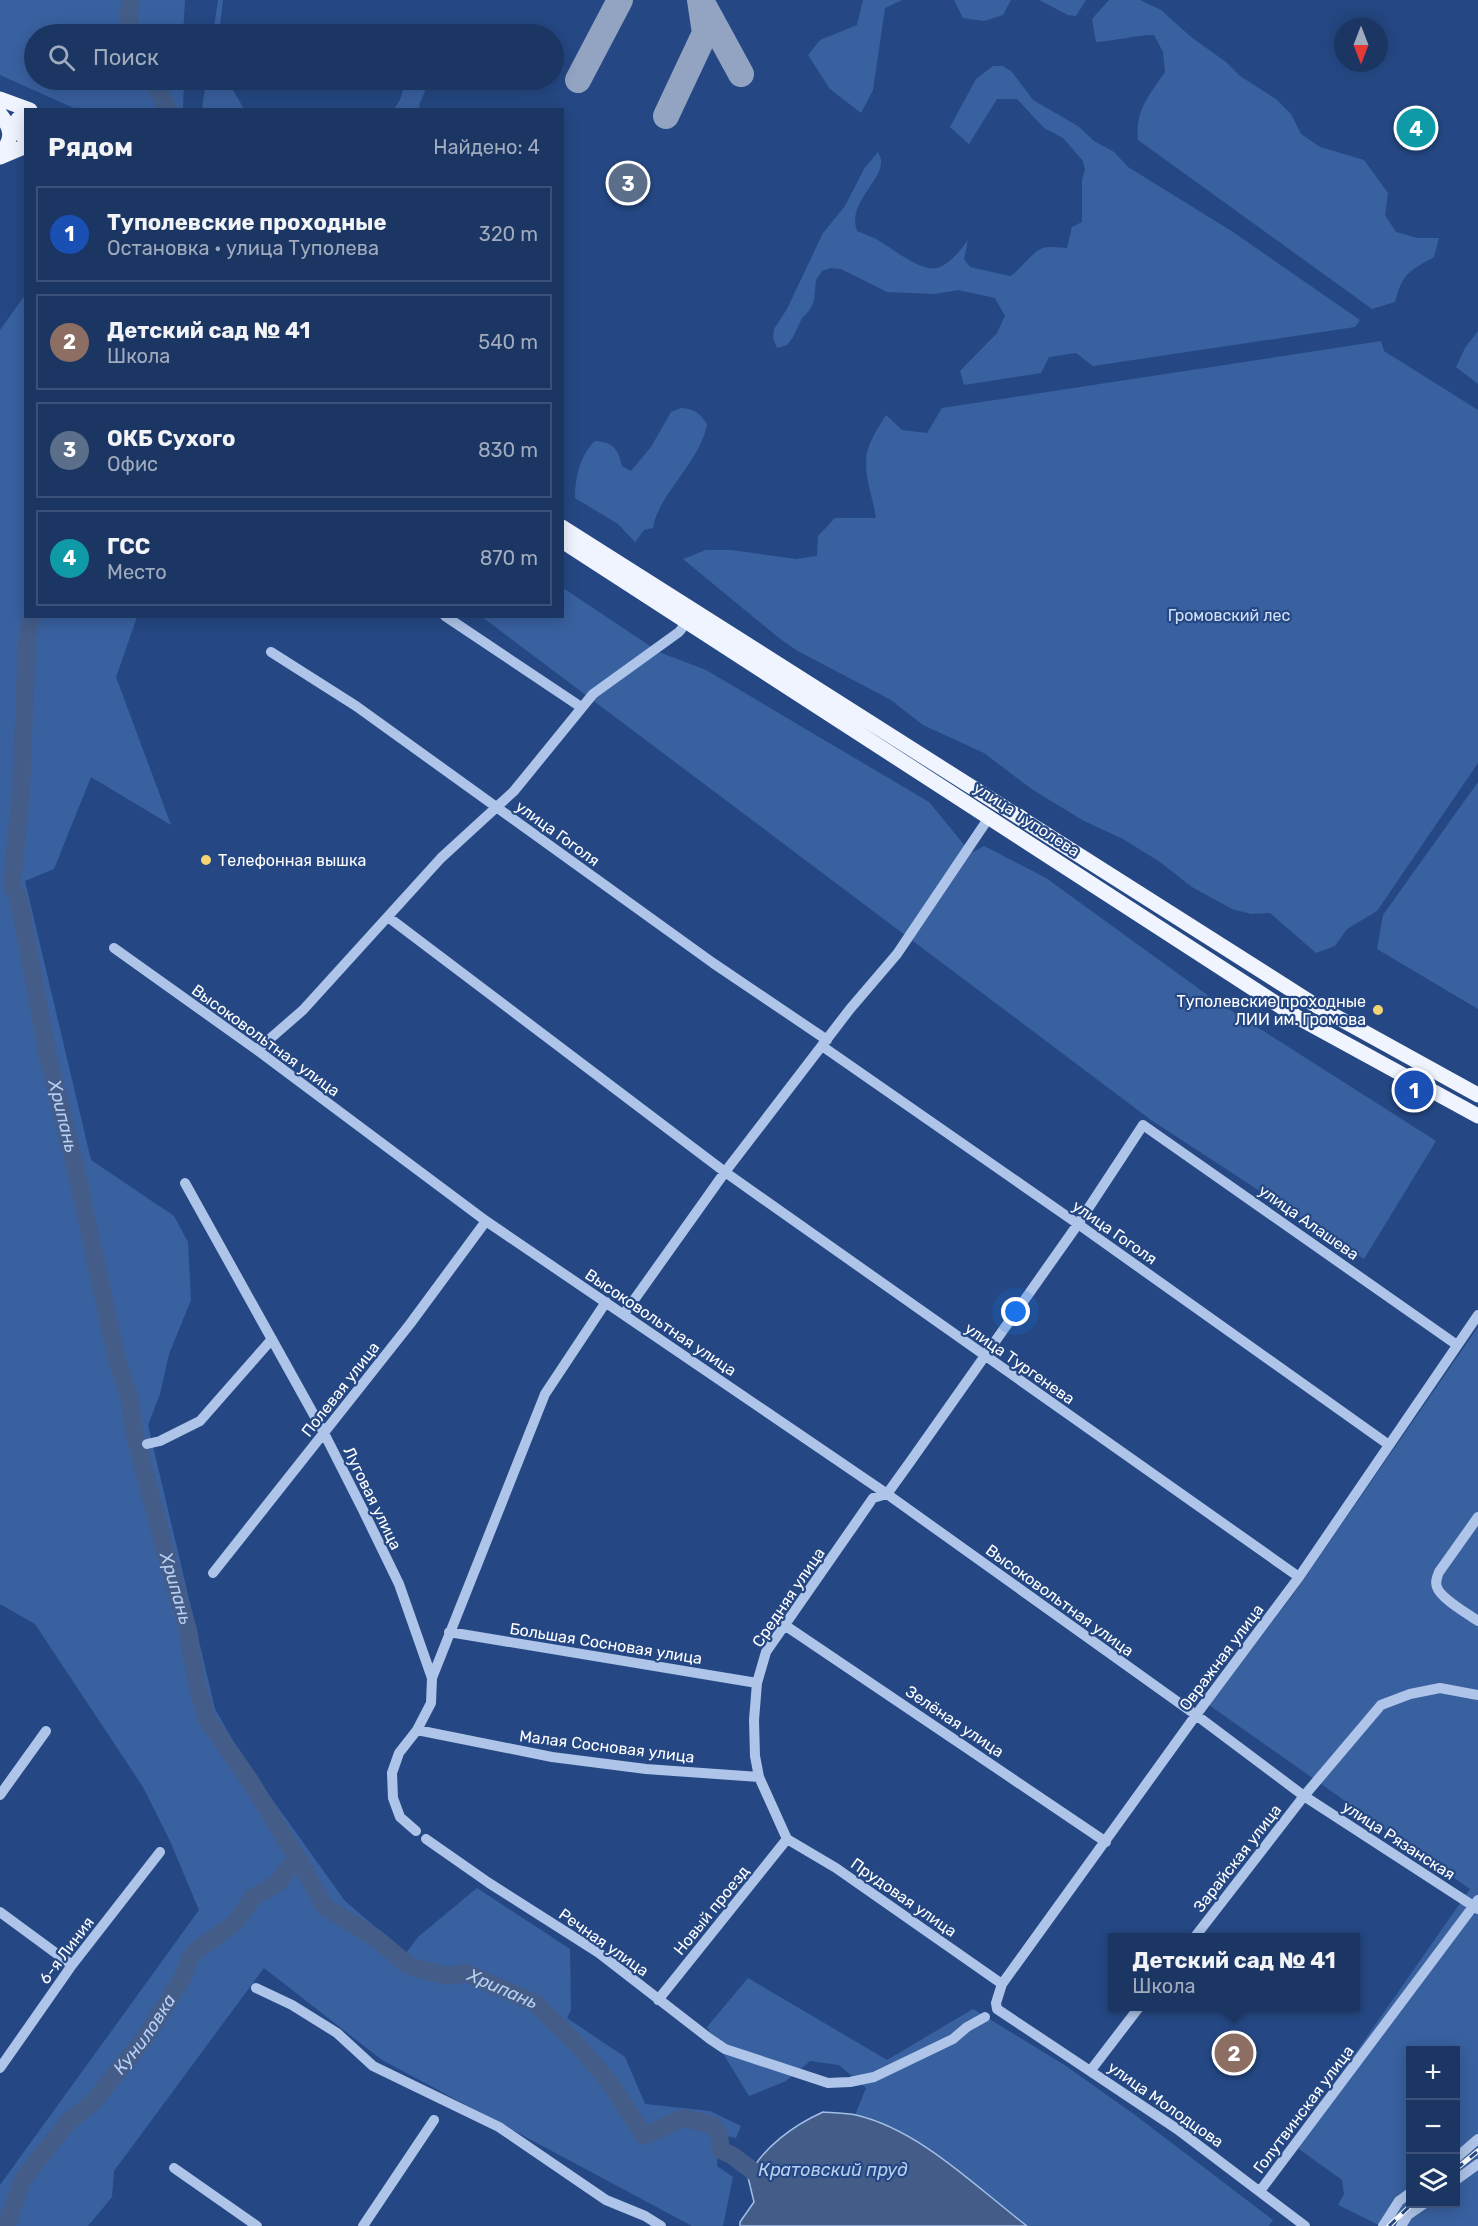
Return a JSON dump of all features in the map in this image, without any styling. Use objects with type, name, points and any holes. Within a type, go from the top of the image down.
[{"type":"main road","points":[[0,99],[25,108]]},
{"type":"main road","points":[[0,114],[9,124],[11,135],[8,145],[0,156]]},
{"type":"main road","points":[[24,114],[18,119],[17,126],[24,136]]},
{"type":"main road","points":[[0,156],[24,147]]},
{"type":"main road","name":"улица Туполева","points":[[564,529],[1315,1005],[1478,1095]]},
{"type":"main road","name":"улица Туполева","points":[[564,543],[990,816],[1297,1017],[1478,1116]]},
{"type":"street","points":[[448,618],[581,707]]},
{"type":"street","points":[[257,1050],[303,1010],[441,858],[514,791],[593,693],[679,632],[687,622]]},
{"type":"street","name":"улица Гоголя","points":[[271,652],[356,706],[1389,1445]]},
{"type":"street","points":[[624,1314],[725,1172],[850,1009],[897,954],[990,816]]},
{"type":"street","name":"улица Тургенева","points":[[388,916],[725,1172],[1299,1577]]},
{"type":"street","name":"Высоковольтная улица","points":[[114,948],[257,1050],[486,1221],[887,1494],[1196,1715],[1304,1796]]},
{"type":"street","name":"Средняя улица","points":[[787,1839],[759,1777],[755,1756],[754,1720],[757,1683],[766,1652],[873,1498],[887,1494],[1078,1224],[1143,1125]]},
{"type":"street","name":"улица Алашева","points":[[1143,1125],[1457,1345]]},
{"type":"street","name":"Луговая улица","points":[[185,1183],[324,1433],[399,1584],[432,1678]]},
{"type":"street","name":"Полевая улица","points":[[213,1573],[410,1324],[486,1221]]},
{"type":"street","points":[[416,1831],[400,1816],[393,1798],[392,1773],[399,1753],[417,1730],[431,1703],[432,1678],[545,1394],[606,1302]]},
{"type":"street","name":"Овражная улица","points":[[1002,1984],[1196,1715],[1299,1577],[1478,1315]]},
{"type":"street","points":[[147,1444],[160,1441],[200,1421],[272,1339]]},
{"type":"street","points":[[1478,1517],[1439,1572],[1436,1580],[1437,1589],[1445,1598],[1478,1621]]},
{"type":"street","name":"Зелёная улица","points":[[786,1626],[1106,1842]]},
{"type":"street","name":"Большая Сосновая улица","points":[[449,1632],[757,1683]]},
{"type":"street","name":"Зарайская улица","points":[[1198,1933],[1304,1796],[1381,1705],[1410,1694],[1440,1688],[1478,1695]]},
{"type":"street","name":"Малая Сосновая улица","points":[[417,1730],[552,1757],[646,1769],[759,1777]]},
{"type":"street","points":[[0,1795],[46,1731]]},
{"type":"street","name":"улица Рязанская","points":[[1304,1796],[1476,1905]]},
{"type":"street","name":"Речная улица","points":[[426,1839],[489,1883],[599,1953],[725,2049],[828,2084],[874,2077],[954,2039],[967,2027],[985,2017]]},
{"type":"street","name":"Прудовая улица","points":[[787,1839],[836,1868],[1002,1984]]},
{"type":"street","name":"Новый проезд","points":[[658,2000],[787,1839]]},
{"type":"street","name":"6-я Линия","points":[[0,2068],[72,1965],[160,1852]]},
{"type":"street","name":"Голутвинская улица","points":[[1260,2191],[1476,1905]]},
{"type":"street","points":[[0,1912],[72,1965]]},
{"type":"street","name":"улица Молодцова","points":[[1002,1984],[996,2003],[997,2009],[1177,2129],[1305,2226]]},
{"type":"street","points":[[256,1988],[292,2005],[337,2033],[373,2066],[499,2127],[606,2200],[645,2216],[661,2226]]},
{"type":"street","points":[[1090,2070],[1137,2011]]},
{"type":"street","points":[[363,2226],[434,2120]]},
{"type":"street","points":[[1460,2154],[1478,2139]]},
{"type":"street","points":[[1460,2177],[1477,2166]]},
{"type":"street","points":[[174,2168],[257,2226]]},
{"type":"street","points":[[1383,2226],[1406,2197]]},
{"type":"street","points":[[1401,2226],[1408,2215],[1418,2208]]},
{"type":"green space","points":[[0,0],[185,0],[184,24],[24,24],[24,86],[0,75]]},
{"type":"green space","points":[[218,0],[223,0],[220,24],[214,24]]},
{"type":"green space","points":[[863,0],[902,0],[885,8],[873,90],[861,113],[830,89],[808,55],[820,40],[857,25]]},
{"type":"green space","points":[[954,0],[1011,0],[1003,15],[984,21],[963,18]]},
{"type":"green space","points":[[1039,0],[1086,0],[1076,16],[1068,15]]},
{"type":"green space","points":[[1109,0],[1140,0],[1161,10],[1240,76],[1276,99],[1291,114],[1301,134],[1320,147],[1364,160],[1388,193],[1385,215],[1396,232],[1417,238],[1439,238],[1434,257],[1408,274],[1395,302],[1372,309],[1138,140],[1139,120],[1144,104],[1165,72],[1163,52],[1154,35],[1096,42],[1092,19]]},
{"type":"green space","points":[[993,66],[1003,66],[1012,72],[1033,100],[1078,126],[1094,141],[1114,152],[1128,167],[1233,232],[1360,320],[1355,327],[1093,366],[1076,353],[1049,357],[1041,373],[964,385],[960,371],[997,333],[1005,316],[995,298],[958,290],[935,294],[887,292],[841,269],[831,268],[822,271],[816,280],[814,301],[793,337],[787,345],[777,348],[773,338],[774,329],[787,309],[823,233],[845,206],[864,169],[878,152],[881,160],[880,169],[860,202],[855,221],[857,231],[878,240],[915,263],[930,268],[942,266],[955,256],[968,240],[964,259],[970,267],[1010,276],[1043,248],[1067,248],[1072,227],[1082,222],[1082,180],[1085,170],[1083,161],[1063,138],[1044,128],[1017,99],[997,99],[969,144],[950,127],[976,79]]},
{"type":"green space","points":[[34,90],[184,90],[183,108],[74,108]]},
{"type":"green space","points":[[205,90],[233,90],[243,108],[202,108]]},
{"type":"green space","points":[[403,90],[425,90],[419,108],[395,108]]},
{"type":"green space","points":[[24,296],[24,618],[137,618],[116,677],[171,825],[91,777],[54,869],[25,881],[91,1160],[174,1216],[188,1242],[191,1300],[169,1354],[160,1394],[148,1425],[215,1709],[244,1760],[345,1901],[406,1953],[418,1937],[477,1888],[570,1949],[571,2010],[567,2018],[625,2057],[645,2104],[710,2111],[741,2126],[736,2138],[718,2134],[717,2166],[733,2177],[723,2226],[692,2226],[382,2060],[264,1968],[114,2171],[112,2197],[88,2226],[0,2226],[0,2185],[199,1910],[170,1841],[143,1787],[35,1624],[0,1604],[0,330]]},
{"type":"green space","points":[[1478,331],[1478,384],[1456,367],[1465,348]]},
{"type":"green space","name":"Громовский лес","points":[[1381,341],[1384,351],[1478,410],[1478,763],[1377,911],[1347,929],[1335,946],[1316,953],[1270,913],[1251,914],[1232,909],[1192,887],[1160,862],[1123,839],[1084,821],[1033,790],[984,753],[923,725],[891,700],[796,650],[683,559],[706,550],[731,550],[796,559],[817,556],[818,536],[835,518],[876,518],[866,461],[870,443],[886,415],[902,430],[927,433],[942,408]]},
{"type":"green space","points":[[681,408],[690,409],[699,414],[707,424],[703,438],[697,451],[662,503],[653,528],[644,530],[635,542],[618,524],[575,498],[579,467],[595,441],[606,443],[614,448],[622,466],[631,471],[651,447],[671,412]]},
{"type":"green space","points":[[564,589],[659,652],[706,670],[929,802],[971,853],[984,846],[1046,878],[1213,999],[1436,1141],[1364,1259],[1151,1120],[483,618],[564,618]]},
{"type":"green space","points":[[1478,782],[1478,1009],[1377,949],[1383,915]]},
{"type":"green space","points":[[1478,1327],[1478,2226],[1381,2226],[1338,2205],[1344,2194],[1342,2180],[1292,2144],[1470,1889],[1209,1705],[1295,1592]]},
{"type":"green space","points":[[748,1978],[887,2060],[973,2009],[1066,2066],[1135,2115],[1273,2220],[1269,2226],[1027,2226],[946,2161],[892,2128],[855,2115],[866,2088],[839,2065],[810,2061],[786,2081],[749,2096],[707,2027]]},
{"type":"water","name":"Кратовский пруд","points":[[823,2112],[856,2115],[880,2122],[903,2133],[925,2146],[1027,2226],[740,2226],[740,2222],[754,2202],[748,2177],[754,2166],[790,2130]]},
{"type":"waterway","name":"Хрипань","points":[[128,24],[130,0]]},
{"type":"waterway","name":"Хрипань","points":[[158,90],[168,108]]},
{"type":"waterway","name":"Хрипань","points":[[31,618],[27,641],[21,791],[12,884],[19,900],[48,1056],[74,1161],[117,1360],[130,1400],[134,1432],[188,1630],[196,1681],[207,1719],[250,1781],[324,1906],[377,1939],[409,1966],[446,1976],[466,1973],[535,2003],[576,2043],[610,2083],[644,2136],[683,2118],[713,2125],[719,2135],[721,2150],[733,2156],[770,2184]]},
{"type":"waterway","name":"Куниловка","points":[[6,2226],[23,2179],[67,2123],[93,2102],[146,2036],[180,1982],[193,1953],[236,1922],[253,1897],[278,1883],[290,1866],[301,1864]]},
{"type":"taxiway","points":[[578,80],[620,0]]},
{"type":"taxiway","points":[[666,116],[705,33],[700,0]]},
{"type":"taxiway","points":[[705,8],[741,74]]},
{"type":"railway","points":[[1460,2166],[1478,2151]]},
{"type":"railway","points":[[1389,2226],[1408,2208]]},
{"type":"place","name":"ГСС","points":[[1416,128]]},
{"type":"place","name":"ОКБ Сухого","points":[[628,183]]},
{"type":"place","name":"Телефонная вышка","points":[[206,860]]},
{"type":"place","name":"Туполевские проходные ЛИИ им. Громова","points":[[1378,1010]]},
{"type":"place","name":"Туполевские проходные","points":[[1414,1090]]},
{"type":"place","name":"Детский сад № 41","points":[[1234,2053]]}]
